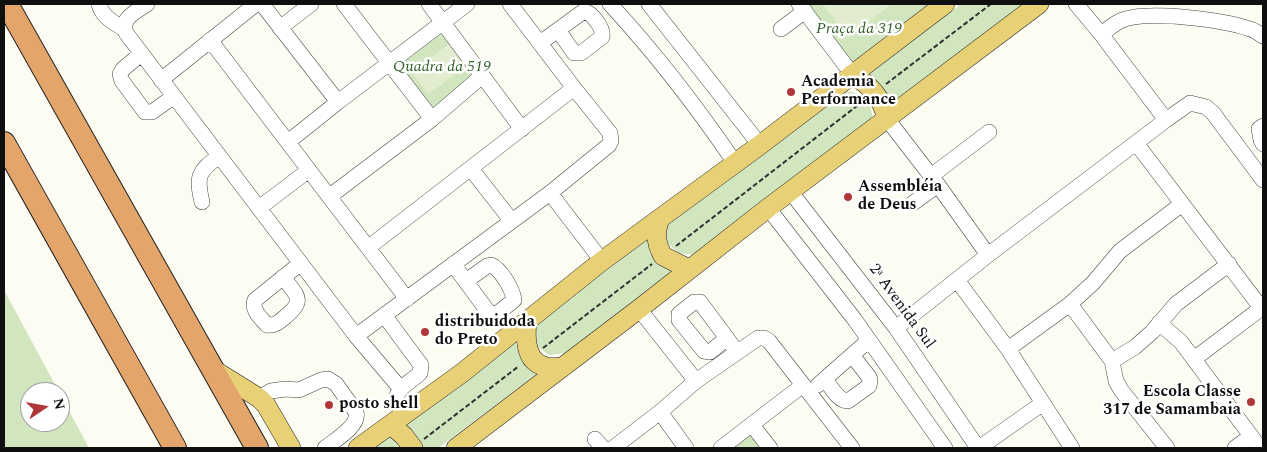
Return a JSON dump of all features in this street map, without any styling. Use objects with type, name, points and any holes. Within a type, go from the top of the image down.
[{"type":"highway","points":[[7,4],[257,448]]},
{"type":"highway","points":[[4,143],[175,448]]},
{"type":"main road","points":[[359,447],[462,372],[602,261],[659,221],[945,4]]},
{"type":"main road","points":[[456,448],[790,191],[1038,4]]},
{"type":"main road","points":[[852,74],[866,82],[875,92],[884,106],[887,119]]},
{"type":"main road","points":[[659,221],[656,230],[656,241],[663,256],[689,269]]},
{"type":"main road","points":[[527,322],[526,345],[530,357],[538,364],[547,367],[563,367]]},
{"type":"main road","points":[[214,370],[259,398],[266,405],[291,448]]},
{"type":"main road","points":[[397,420],[404,436],[413,448]]},
{"type":"street","points":[[99,4],[101,11],[106,17],[124,29],[141,54],[356,336],[400,388]]},
{"type":"street","points":[[124,29],[125,20],[147,4]]},
{"type":"street","points":[[161,80],[256,4]]},
{"type":"street","points":[[262,4],[338,102]]},
{"type":"street","points":[[280,28],[311,4]]},
{"type":"street","points":[[344,4],[432,119]]},
{"type":"street","points":[[429,4],[522,129]]},
{"type":"street","points":[[288,142],[467,4]]},
{"type":"street","points":[[356,336],[511,220],[594,165],[609,145],[612,137],[607,128],[510,4]]},
{"type":"street","points":[[610,4],[647,44],[681,86],[736,163]]},
{"type":"street","points":[[1076,4],[1166,120]]},
{"type":"street","points":[[655,6],[760,145]]},
{"type":"street","points":[[780,30],[802,7],[852,74]]},
{"type":"street","points":[[1101,34],[1120,21],[1143,15],[1164,15],[1230,24],[1252,29],[1263,36]]},
{"type":"street","points":[[540,43],[558,30]]},
{"type":"street","points":[[210,40],[407,299]]},
{"type":"street","points":[[141,54],[120,74],[122,81],[145,112],[152,112],[173,96]]},
{"type":"street","points":[[330,196],[432,119],[482,76]]},
{"type":"street","points":[[369,247],[574,88]]},
{"type":"street","points":[[896,328],[988,255],[1190,103],[1206,107],[1213,113],[1263,180]]},
{"type":"street","points":[[887,119],[935,181],[988,255]]},
{"type":"street","points":[[1263,126],[1259,129],[1260,140],[1263,144]]},
{"type":"street","points":[[913,203],[989,132]]},
{"type":"street","points":[[1136,143],[1262,308],[1194,359]]},
{"type":"street","points":[[202,202],[198,186],[199,176],[203,168],[219,156]]},
{"type":"street","points":[[471,169],[511,220]]},
{"type":"street","points":[[259,208],[309,170]]},
{"type":"street","name":"2ᵃ Avenida Sul","points":[[790,191],[896,328],[979,448]]},
{"type":"street","points":[[550,193],[602,261]]},
{"type":"street","points":[[1008,349],[1070,304],[1093,283],[1120,251],[1182,204]]},
{"type":"street","points":[[768,208],[869,340],[945,448]]},
{"type":"street","points":[[283,277],[300,263]]},
{"type":"street","points":[[453,264],[466,281]]},
{"type":"street","points":[[1112,361],[1135,347],[1176,304],[1229,264]]},
{"type":"street","points":[[957,280],[1008,349],[1072,448]]},
{"type":"street","points":[[1070,304],[1112,361],[1116,381],[1121,390],[1167,448]]},
{"type":"street","points":[[639,309],[696,381]]},
{"type":"street","points":[[384,315],[421,366],[420,373],[400,388],[397,394],[397,420]]},
{"type":"street","points":[[1159,323],[1176,338],[1194,359],[1255,442],[1236,448]]},
{"type":"street","points":[[727,338],[738,352]]},
{"type":"street","points":[[613,448],[660,412],[696,381],[752,341],[764,338],[852,448]]},
{"type":"street","points":[[721,448],[806,389],[825,379],[869,340]]},
{"type":"street","points":[[825,379],[840,399],[845,401],[848,401],[869,386],[869,377],[852,355]]},
{"type":"street","points":[[259,398],[271,391],[299,390],[321,380],[328,379],[336,384],[356,412],[356,421],[325,448]]},
{"type":"street","points":[[979,448],[1043,403]]},
{"type":"street","points":[[660,412],[686,448]]},
{"type":"street","points":[[752,425],[770,448]]},
{"type":"street","points":[[348,429],[359,447]]},
{"type":"path","points":[[413,448],[991,4]]},
{"type":"green space","name":"Praça da 319","points":[[807,4],[937,4],[854,67]]},
{"type":"green space","points":[[823,4],[892,4],[848,37]]},
{"type":"green space","points":[[961,4],[1023,4],[887,108],[882,86],[864,78]]},
{"type":"green space","name":"Quadra da 519","points":[[448,17],[490,75],[436,116],[392,59]]},
{"type":"green space","points":[[449,44],[466,67],[428,94],[412,72]]},
{"type":"green space","points":[[841,90],[854,93],[867,100],[873,119],[694,255],[679,253],[667,243],[667,224]]},
{"type":"green space","points":[[647,238],[650,254],[661,265],[677,267],[567,353],[549,355],[530,342],[533,328]]},
{"type":"green space","points":[[4,290],[54,382],[20,382],[20,432],[70,432],[70,413],[89,448],[4,448]]},
{"type":"green space","points":[[515,341],[524,359],[538,373],[438,448],[421,448],[403,424]]},
{"type":"green space","points":[[756,421],[777,448],[726,448]]},
{"type":"green space","points":[[392,433],[403,448],[372,448]]},
{"type":"place","name":"Academia Performance","points":[[791,92]]},
{"type":"place","name":"Assembléia de Deus","points":[[848,197]]},
{"type":"place","name":"distribuidoda do Preto","points":[[425,332]]},
{"type":"place","name":"Escola Classe 317 de Samambaia","points":[[1251,402]]},
{"type":"place","name":"posto shell","points":[[329,405]]}]
